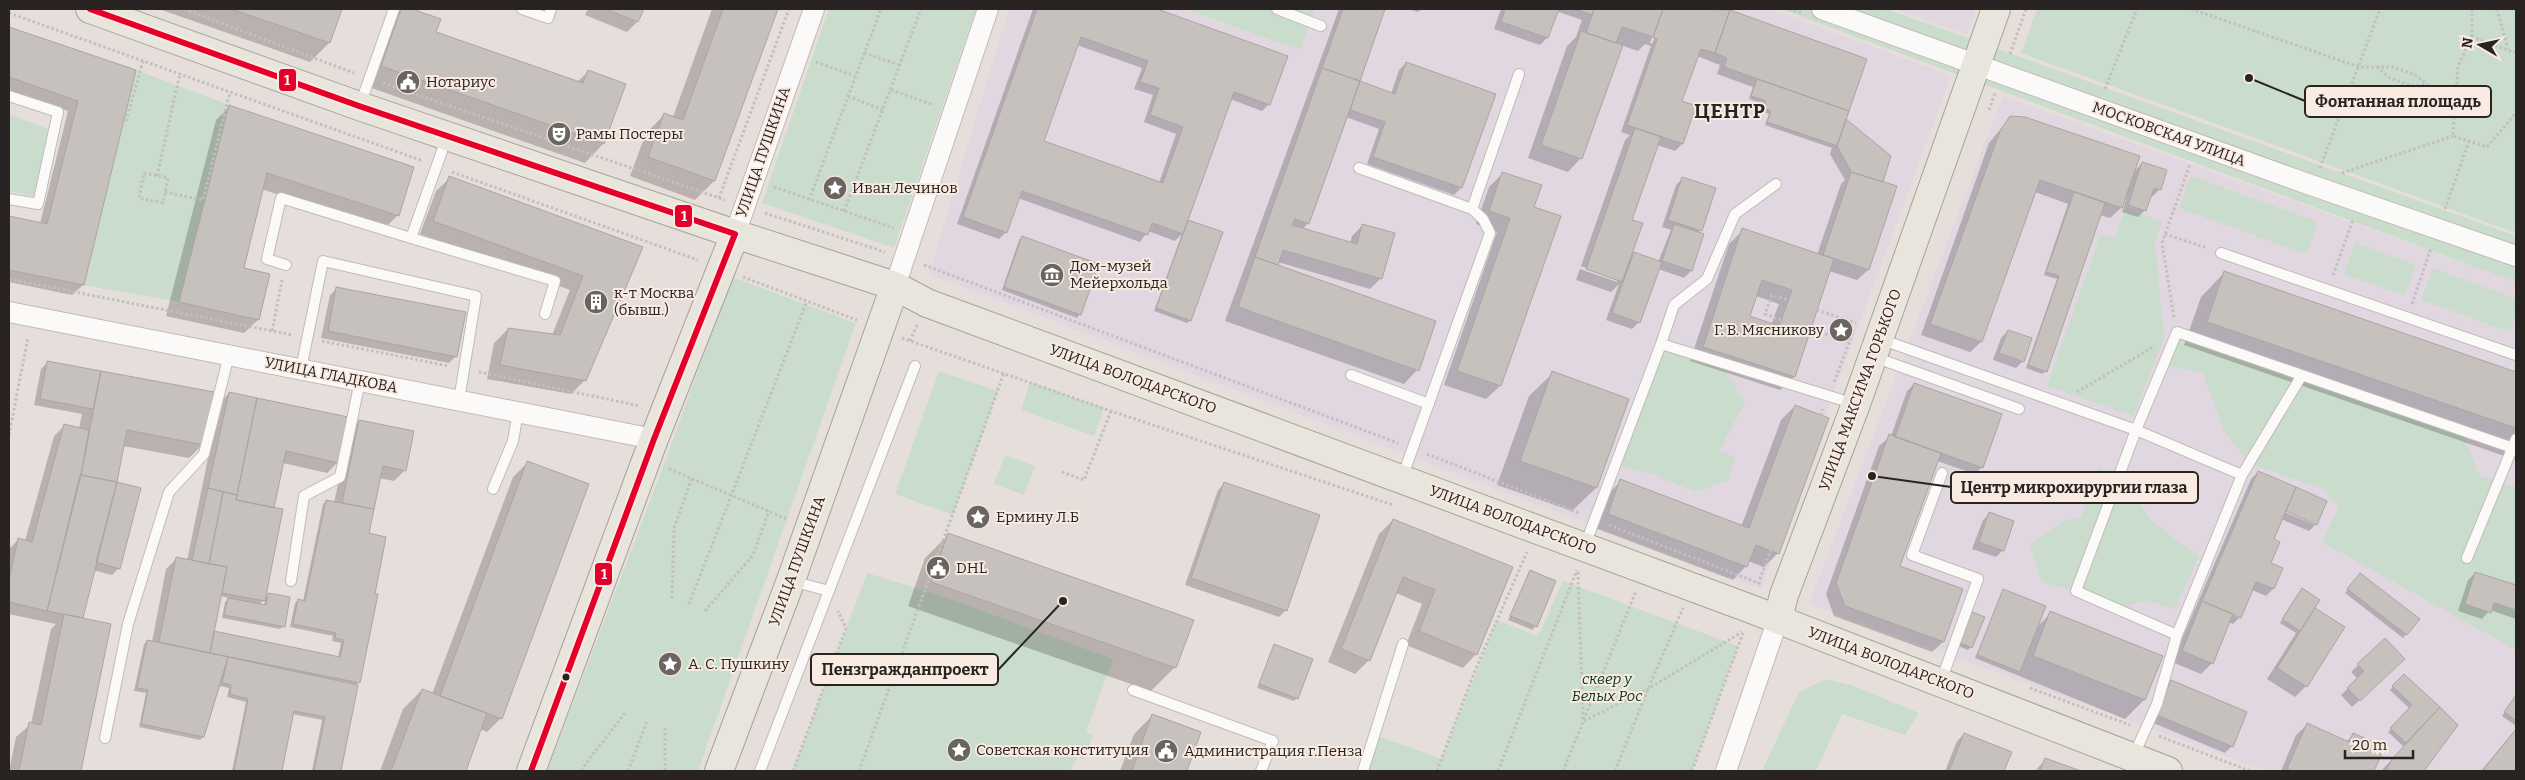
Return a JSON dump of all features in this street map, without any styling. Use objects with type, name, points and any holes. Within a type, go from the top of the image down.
[{"type":"main road","name":"УЛИЦА ВОЛОДАРСКОГО","points":[[90,9],[360,106],[735,234],[895,286],[927,303],[1402,478],[1579,564],[1778,619],[2168,771]]},
{"type":"main road","name":"УЛИЦА МАКСИМА ГОРЬКОГО","points":[[1778,619],[1784,595],[1856,404],[1996,9]]},
{"type":"main road","name":"УЛИЦА ПУШКИНА","points":[[531,771],[654,439],[735,234]]},
{"type":"main road","name":"УЛИЦА ПУШКИНА","points":[[719,771],[791,580],[895,286]]},
{"type":"street","name":"УЛИЦА ПУШКИНА","points":[[735,234],[752,180],[814,9]]},
{"type":"street","name":"УЛИЦА ПУШКИНА","points":[[895,286],[988,9]]},
{"type":"street","name":"МОСКОВСКАЯ УЛИЦА","points":[[1822,9],[2308,184],[2516,256]]},
{"type":"street","name":"УЛИЦА ГЛАДКОВА","points":[[9,312],[654,439]]},
{"type":"street","name":"УЛИЦА МАКСИМА ГОРЬКОГО","points":[[1726,771],[1778,619]]},
{"type":"lane","points":[[360,106],[394,9]]},
{"type":"lane","points":[[522,9],[548,18],[551,9]]},
{"type":"lane","points":[[1277,9],[1321,26]]},
{"type":"lane","points":[[1472,209],[1519,74]]},
{"type":"lane","points":[[9,96],[58,112],[38,204],[9,199]]},
{"type":"lane","points":[[411,238],[448,136]]},
{"type":"lane","points":[[1359,168],[1472,209],[1483,219],[1490,233],[1402,478]]},
{"type":"lane","points":[[1579,564],[1674,305],[1707,279],[1735,214],[1776,184]]},
{"type":"lane","points":[[286,265],[267,260],[281,198],[555,281],[545,314]]},
{"type":"lane","points":[[2222,254],[2516,355]]},
{"type":"lane","points":[[301,369],[323,261],[476,296],[459,400]]},
{"type":"lane","points":[[2177,635],[2076,591],[2136,430],[2177,332],[2515,445],[2467,558]]},
{"type":"lane","points":[[1661,344],[1856,404]]},
{"type":"lane","points":[[1876,347],[2059,402],[2136,430],[2242,475]]},
{"type":"lane","points":[[1876,347],[2019,410]]},
{"type":"lane","points":[[105,738],[128,624],[169,492],[204,454],[229,355]]},
{"type":"lane","points":[[760,771],[915,366]]},
{"type":"lane","points":[[1351,375],[1428,404]]},
{"type":"lane","points":[[2133,758],[2157,704],[2177,635],[2242,475],[2302,375]]},
{"type":"lane","points":[[291,581],[304,496],[340,477],[360,381]]},
{"type":"lane","points":[[493,489],[513,441],[518,412]]},
{"type":"lane","points":[[1941,681],[1978,579],[1912,555],[1942,473]]},
{"type":"lane","points":[[791,580],[828,592]]},
{"type":"lane","points":[[1363,771],[1404,644]]},
{"type":"lane","points":[[1133,690],[1273,741],[1261,771]]},
{"type":"path","points":[[184,9],[370,79],[719,198],[905,258],[1413,448],[1759,583]]},
{"type":"path","points":[[719,198],[789,9]]},
{"type":"path","points":[[809,200],[881,9]]},
{"type":"path","points":[[844,211],[921,9]]},
{"type":"path","points":[[2104,94],[2137,9]]},
{"type":"path","points":[[2191,9],[2359,67],[2394,67],[2408,72],[2428,85],[2456,95]]},
{"type":"path","points":[[2308,184],[2319,170],[2380,9]]},
{"type":"path","points":[[2453,136],[2458,66],[2472,37],[2472,9]]},
{"type":"path","points":[[2496,9],[2508,50]]},
{"type":"path","points":[[9,13],[720,268],[879,328]]},
{"type":"path","points":[[2472,37],[2516,53]]},
{"type":"path","points":[[864,53],[900,65]]},
{"type":"path","points":[[798,55],[855,76]]},
{"type":"path","points":[[126,121],[143,61]]},
{"type":"path","points":[[2377,67],[2390,78],[2405,84],[2412,86],[2428,85]]},
{"type":"path","points":[[157,176],[180,74]]},
{"type":"path","points":[[890,90],[954,112]]},
{"type":"path","points":[[165,192],[203,200],[230,92]]},
{"type":"path","points":[[848,96],[883,110]]},
{"type":"path","points":[[2308,184],[2453,136],[2487,148],[2516,113]]},
{"type":"path","points":[[2407,317],[2469,141]]},
{"type":"path","points":[[144,173],[168,178],[165,192],[163,203],[138,198],[144,173]]},
{"type":"path","points":[[752,180],[914,234]]},
{"type":"path","points":[[2059,402],[2177,332],[2162,243],[2182,187]]},
{"type":"path","points":[[2328,290],[2360,201]]},
{"type":"path","points":[[2165,234],[2222,254]]},
{"type":"path","points":[[272,331],[286,265]]},
{"type":"path","points":[[1781,320],[1765,314],[1772,295],[1788,300]]},
{"type":"path","points":[[688,604],[807,302]]},
{"type":"path","points":[[1817,310],[1856,322]]},
{"type":"path","points":[[9,435],[32,317]]},
{"type":"path","points":[[1811,329],[1849,342]]},
{"type":"path","points":[[923,345],[1111,411],[1401,508]]},
{"type":"path","points":[[859,771],[1004,373]]},
{"type":"path","points":[[1062,472],[1084,480],[1111,411]]},
{"type":"path","points":[[663,467],[788,520]]},
{"type":"path","points":[[672,598],[674,528],[692,478]]},
{"type":"path","points":[[705,611],[753,555],[769,511]]},
{"type":"path","points":[[1518,548],[1536,555]]},
{"type":"path","points":[[1437,771],[1476,668],[1528,552]]},
{"type":"path","points":[[1579,564],[1583,722]]},
{"type":"path","points":[[1498,771],[1579,564]]},
{"type":"path","points":[[1629,588],[1646,594]]},
{"type":"path","points":[[1563,771],[1637,590]]},
{"type":"path","points":[[1674,604],[1692,611]]},
{"type":"path","points":[[1615,771],[1683,608]]},
{"type":"path","points":[[1736,627],[1744,630]]},
{"type":"path","points":[[793,771],[846,628]]},
{"type":"path","points":[[1583,722],[1648,689],[1744,630]]},
{"type":"path","points":[[1692,771],[1744,630]]},
{"type":"path","points":[[582,771],[625,713]]},
{"type":"path","points":[[628,771],[647,721]]},
{"type":"path","points":[[665,728],[666,771]]},
{"type":"shaded area","points":[[1009,9],[1181,9],[1300,50],[1315,9],[1770,9],[1951,76],[1761,589],[929,274]]},
{"type":"shaded area","points":[[1895,9],[1975,9],[1967,35]]},
{"type":"shaded area","points":[[2003,96],[2516,282],[2516,771],[2267,771],[1809,604]]},
{"type":"green space","points":[[829,9],[976,9],[894,248],[762,203]]},
{"type":"green space","points":[[1184,9],[1315,9],[1300,50]]},
{"type":"green space","points":[[1781,9],[1887,9],[2516,236],[2516,282]]},
{"type":"green space","points":[[2037,9],[2516,9],[2516,233],[2021,53]]},
{"type":"green space","points":[[136,70],[229,105],[179,302],[84,285]]},
{"type":"green space","points":[[9,114],[48,129],[34,196],[9,191]]},
{"type":"green space","points":[[2191,176],[2318,222],[2306,254],[2179,208]]},
{"type":"green space","points":[[2126,208],[2162,222],[2155,242],[2164,338],[2133,416],[2047,386],[2101,234],[2114,239]]},
{"type":"green space","points":[[2355,243],[2416,265],[2404,296],[2344,274]]},
{"type":"green space","points":[[2433,268],[2516,299],[2516,314],[2510,332],[2421,300]]},
{"type":"green space","points":[[732,277],[856,323],[698,771],[547,771],[663,467]]},
{"type":"green space","points":[[2177,332],[2461,430],[2480,476],[2516,487],[2516,650],[2322,542],[2339,507],[2325,490],[2249,463],[2225,432],[2202,372],[2163,366]]},
{"type":"green space","points":[[1661,344],[1719,362],[1745,402],[1719,451],[1735,457],[1728,480],[1696,492],[1652,474],[1616,466]]},
{"type":"green space","points":[[939,371],[998,391],[953,515],[895,494]]},
{"type":"green space","points":[[1030,382],[1104,408],[1094,436],[1021,410]]},
{"type":"green space","points":[[1005,455],[1035,466],[1024,495],[994,484]]},
{"type":"green space","points":[[2099,467],[2120,474],[2151,521],[2199,556],[2175,609],[2148,600],[2118,609],[2076,591],[2042,582],[2030,545],[2066,520],[2081,518]]},
{"type":"green space","points":[[867,573],[936,594],[1113,659],[1086,732],[1093,735],[1084,759],[1077,757],[1071,771],[793,771]]},
{"type":"green space","name":"сквер у Белых Рос","points":[[1563,581],[1738,646],[1692,771],[1363,771],[1375,735],[1442,759],[1497,620],[1538,636]]},
{"type":"green space","points":[[1825,679],[1851,685],[1919,713],[1905,735],[1842,714],[1816,771],[1762,771],[1799,692]]},
{"type":"building","points":[[231,9],[342,9],[330,43]]},
{"type":"building","points":[[401,9],[412,9],[441,19],[436,32],[583,83],[588,70],[626,84],[604,144],[381,66]]},
{"type":"building","points":[[605,9],[644,9],[638,22]]},
{"type":"building","points":[[723,9],[778,9],[715,181],[648,157],[664,113],[683,120]]},
{"type":"building","points":[[1037,9],[1157,9],[1288,56],[1270,105],[1234,92],[1183,234],[1152,223],[1148,235],[1022,191],[1007,233],[963,217]],"holes":[[[1081,37],[1148,61],[1140,82],[1159,88],[1150,115],[1183,127],[1163,183],[1044,141]]]},
{"type":"building","points":[[1343,9],[1385,9],[1360,81],[1322,68]]},
{"type":"building","points":[[1505,9],[1559,9],[1548,38],[1501,22]]},
{"type":"building","points":[[1575,9],[1594,9],[1592,15]]},
{"type":"building","points":[[1594,9],[1663,9],[1653,37],[1622,27],[1616,43],[1586,33]]},
{"type":"building","points":[[1663,9],[1730,10],[1715,53],[1701,49],[1682,101],[1696,106],[1683,144],[1627,125],[1657,39],[1653,37]]},
{"type":"building","points":[[1730,10],[1867,59],[1849,111],[1724,67],[1727,58],[1715,53]]},
{"type":"building","points":[[9,27],[136,70],[84,285],[9,270],[9,216],[47,224],[78,101],[9,77]]},
{"type":"building","points":[[1581,31],[1623,45],[1582,159],[1541,145]]},
{"type":"building","points":[[1406,62],[1496,94],[1462,188],[1373,157],[1385,122],[1350,110],[1360,81],[1395,94]]},
{"type":"building","points":[[1322,68],[1360,81],[1309,224],[1295,219],[1292,225],[1357,244],[1362,224],[1395,233],[1382,279],[1283,250],[1278,265],[1255,257]]},
{"type":"building","points":[[1757,79],[1849,111],[1837,146],[1767,122],[1771,111],[1764,108],[1766,101],[1751,96]]},
{"type":"building","points":[[229,105],[414,167],[399,216],[267,173],[244,268],[270,274],[259,320],[179,302]]},
{"type":"building","points":[[2010,116],[2025,117],[2140,156],[2122,208],[2040,180],[1982,342],[1930,324],[2000,131]]},
{"type":"building","points":[[1846,119],[1891,156],[1883,182],[1851,172],[1837,146]]},
{"type":"building","points":[[1635,128],[1661,137],[1632,220],[1643,223],[1622,282],[1586,269]]},
{"type":"building","points":[[2142,162],[2167,170],[2161,190],[2154,188],[2146,211],[2128,205]]},
{"type":"building","points":[[1502,172],[1542,185],[1534,207],[1561,216],[1501,386],[1457,371],[1510,218],[1489,211]]},
{"type":"building","points":[[1851,172],[1897,186],[1869,270],[1823,255]]},
{"type":"building","name":"к-т Москва (бывш.)","points":[[449,176],[643,247],[586,381],[500,365],[508,328],[560,335],[583,276],[433,221]]},
{"type":"building","points":[[1682,177],[1716,188],[1702,231],[1668,220]]},
{"type":"building","points":[[2074,192],[2105,203],[2047,372],[2028,365],[2059,276],[2046,272]]},
{"type":"building","points":[[1188,220],[1223,232],[1191,321],[1156,308]]},
{"type":"building","points":[[1674,224],[1704,234],[1692,271],[1662,261]]},
{"type":"building","points":[[1742,228],[1834,259],[1795,377],[1703,347]],"holes":[[[1762,280],[1792,290],[1779,326],[1750,316]]]},
{"type":"building","name":"Дом-музей Мейерхольда","points":[[1022,236],[1099,264],[1081,315],[1004,287]]},
{"type":"building","points":[[1634,252],[1662,262],[1640,323],[1612,313]]},
{"type":"building","points":[[1255,257],[1436,321],[1419,371],[1238,307]]},
{"type":"building","points":[[2224,271],[2516,372],[2516,428],[2207,322]]},
{"type":"building","points":[[336,287],[466,312],[457,357],[328,331]]},
{"type":"building","points":[[2008,330],[2032,338],[2024,362],[1999,353]]},
{"type":"building","points":[[47,361],[101,371],[93,409],[40,399]]},
{"type":"building","points":[[101,371],[214,392],[204,445],[127,430],[117,482],[81,475]]},
{"type":"building","points":[[1552,371],[1629,399],[1597,488],[1520,461]]},
{"type":"building","points":[[1914,383],[2002,414],[1983,468],[1895,437]]},
{"type":"building","points":[[229,392],[257,398],[237,495],[208,488]]},
{"type":"building","points":[[257,398],[348,417],[339,463],[286,451],[274,508],[236,500]]},
{"type":"building","points":[[1795,405],[1829,418],[1779,554],[1756,545],[1747,567],[1608,514],[1620,479],[1749,528]]},
{"type":"building","points":[[359,420],[414,431],[406,471],[383,466],[374,509],[342,503]]},
{"type":"building","points":[[64,424],[89,430],[81,475],[47,611],[9,602],[9,580],[18,538],[32,542]]},
{"type":"building","points":[[1889,434],[1941,453],[1900,566],[1963,589],[1944,642],[1845,606],[1836,583]]},
{"type":"building","points":[[527,461],[589,484],[502,719],[440,696]]},
{"type":"building","points":[[2258,471],[2296,487],[2274,539],[2280,542],[2271,563],[2283,568],[2274,589],[2256,582],[2241,618],[2202,601]]},
{"type":"building","points":[[80,475],[117,482],[83,618],[47,611]]},
{"type":"building","points":[[117,482],[141,488],[120,569],[96,562]]},
{"type":"building","points":[[1224,482],[1320,515],[1287,611],[1191,578]]},
{"type":"building","points":[[2296,487],[2327,501],[2317,525],[2286,511]]},
{"type":"building","points":[[208,488],[223,492],[209,564],[192,560]]},
{"type":"building","points":[[223,492],[237,495],[236,500],[283,509],[265,601],[222,593],[227,567],[209,564]]},
{"type":"building","points":[[326,500],[374,509],[369,533],[386,537],[375,594],[378,594],[360,683],[210,653],[214,631],[340,657],[344,640],[335,638],[336,633],[293,624],[298,599],[305,601]]},
{"type":"building","points":[[1989,512],[2014,521],[2004,551],[1979,542]]},
{"type":"building","points":[[1393,519],[1513,567],[1477,655],[1419,631],[1435,590],[1403,577],[1370,661],[1341,649]]},
{"type":"building","points":[[948,533],[1194,620],[1176,668],[931,582]]},
{"type":"building","points":[[176,557],[227,567],[210,653],[159,642]]},
{"type":"building","points":[[1530,570],[1556,581],[1537,627],[1510,616]]},
{"type":"building","points":[[2475,572],[2516,585],[2516,610],[2494,603],[2491,613],[2465,604]]},
{"type":"building","points":[[2360,573],[2420,619],[2407,635],[2347,589]]},
{"type":"building","points":[[2302,588],[2320,600],[2300,631],[2282,619]]},
{"type":"building","points":[[2003,589],[2046,606],[2020,672],[1977,655]]},
{"type":"building","points":[[268,593],[290,597],[285,627],[224,615],[228,598],[266,605]]},
{"type":"building","points":[[2202,601],[2233,614],[2213,664],[2182,651]]},
{"type":"building","points":[[2315,608],[2345,627],[2307,687],[2277,668]]},
{"type":"building","points":[[2050,611],[2163,656],[2145,700],[2033,656]]},
{"type":"building","points":[[1972,612],[1985,617],[1972,648],[1960,643]]},
{"type":"building","points":[[64,614],[111,624],[81,771],[19,771],[29,722],[41,725]]},
{"type":"building","points":[[2385,638],[2405,659],[2360,701],[2347,688],[2364,671],[2357,664]]},
{"type":"building","points":[[147,640],[228,657],[204,737],[141,724],[148,690],[137,688]]},
{"type":"building","points":[[1274,644],[1313,659],[1298,699],[1259,684]]},
{"type":"building","points":[[228,657],[358,685],[341,771],[314,771],[325,717],[294,711],[282,771],[234,771],[248,699],[230,694],[231,685],[222,683]]},
{"type":"building","points":[[2404,674],[2440,707],[2406,743],[2390,728],[2412,705],[2392,686]]},
{"type":"building","points":[[2171,680],[2247,712],[2233,747],[2157,715]]},
{"type":"building","points":[[422,689],[487,713],[466,771],[391,771]]},
{"type":"building","points":[[2516,695],[2516,721],[2504,712]]},
{"type":"building","points":[[2440,707],[2458,725],[2424,771],[2386,771],[2392,759]]},
{"type":"building","name":"Администрация г.Пенза","points":[[1152,714],[1201,732],[1187,771],[1132,771]]},
{"type":"building","points":[[2307,723],[2349,742],[2353,733],[2385,747],[2374,771],[2293,771],[2287,769]]},
{"type":"building","points":[[2516,729],[2516,771],[2483,771],[2487,765]]},
{"type":"building","points":[[1964,733],[2012,752],[2004,771],[1949,771]]},
{"type":"building","points":[[2045,758],[2081,771],[2040,771]]},
{"type":"transit line","name":"1","points":[[90,9],[359,106],[735,234],[654,439],[531,771]]},
{"type":"place","name":"Фонтанная площадь","points":[[2249,78]]},
{"type":"place","name":"Нотариус","points":[[408,82]]},
{"type":"place","name":"Рамы Постеры","points":[[559,134]]},
{"type":"place","name":"Иван Лечинов","points":[[835,188]]},
{"type":"place","name":"Дом-музей Мейерхольда","points":[[1052,275]]},
{"type":"place","name":"к-т Москва (бывш.)","points":[[596,302]]},
{"type":"place","name":"Г. В. Мясникову","points":[[1841,330]]},
{"type":"place","name":"Центр микрохирургии глаза","points":[[1872,476]]},
{"type":"place","name":"Ермину Л.Б","points":[[978,517]]},
{"type":"place","name":"DHL","points":[[938,568]]},
{"type":"place","name":"Пензгражданпроект","points":[[1063,601]]},
{"type":"place","name":"А. С. Пушкину","points":[[670,664]]},
{"type":"place","name":"Советская конституция","points":[[959,750]]},
{"type":"place","name":"Администрация г.Пенза","points":[[1166,751]]},
{"type":"district","name":"ЦЕНТР","points":[[1730,111]]}]
